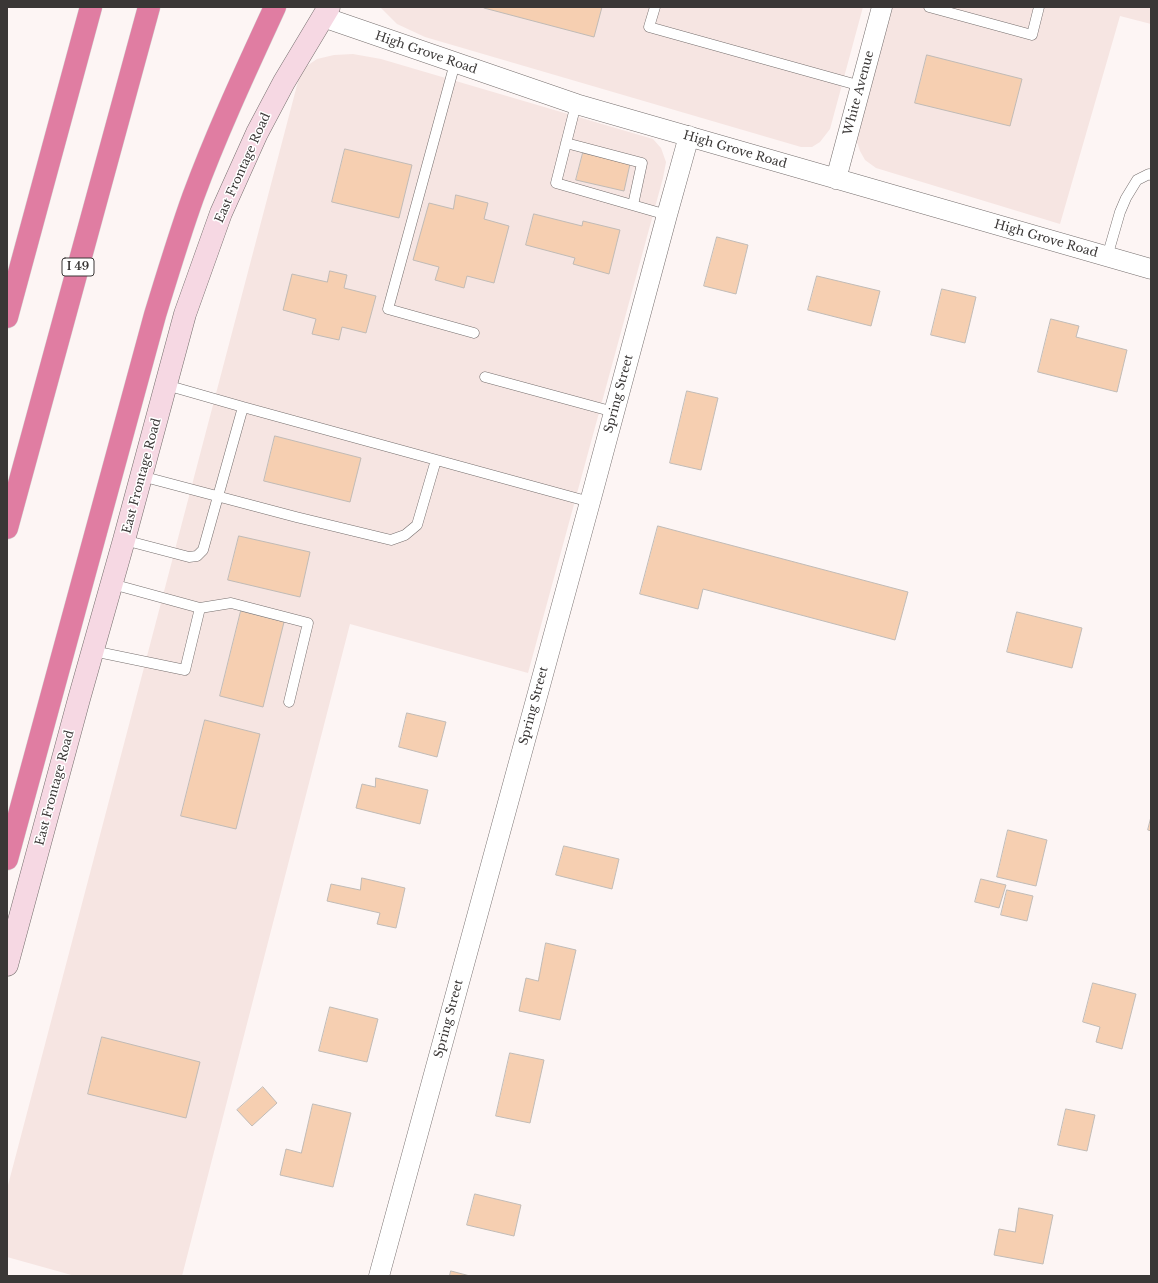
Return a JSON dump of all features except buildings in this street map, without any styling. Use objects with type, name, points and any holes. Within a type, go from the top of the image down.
[{"type":"highway","points":[[7,317],[91,7]]},
{"type":"highway","name":"I 49","points":[[7,528],[149,7]]},
{"type":"highway","points":[[7,859],[155,315],[173,255],[193,196],[224,120],[274,7]]},
{"type":"street","name":"White Avenue","points":[[836,179],[882,7]]},
{"type":"street","name":"High Grove Road","points":[[326,12],[455,63],[576,104],[1151,269]]},
{"type":"street","name":"East Frontage Road","points":[[7,965],[185,314],[221,213],[263,120],[326,12]]},
{"type":"street","name":"Spring Street","points":[[379,1276],[689,136]]},
{"type":"lane","points":[[655,7],[649,27],[861,86]]},
{"type":"lane","points":[[929,7],[958,11],[1032,35],[1040,7]]},
{"type":"lane","points":[[455,63],[388,309],[474,333]]},
{"type":"lane","points":[[576,104],[556,183],[667,215]]},
{"type":"lane","points":[[566,143],[642,163],[633,204]]},
{"type":"lane","points":[[1107,257],[1120,212],[1126,198],[1137,180],[1149,174],[1151,175]]},
{"type":"lane","points":[[485,377],[614,412]]},
{"type":"lane","points":[[166,385],[590,502]]},
{"type":"lane","points":[[124,540],[189,557],[197,556],[203,550],[243,407]]},
{"type":"lane","points":[[141,476],[296,517],[391,540],[405,535],[417,525],[436,460]]},
{"type":"lane","points":[[112,584],[200,608],[230,603],[308,623],[289,702]]},
{"type":"lane","points":[[93,652],[185,670],[200,608]]},
{"type":"shaded area","points":[[380,7],[863,7],[830,129],[820,142],[812,147],[801,147],[425,37],[397,24]]},
{"type":"shaded area","points":[[891,7],[1151,7],[1151,24],[1120,16],[1060,224],[876,168],[865,160],[856,139]]},
{"type":"shaded area","points":[[353,54],[381,59],[653,139],[661,148],[666,162],[663,178],[528,673],[350,624],[182,1276],[75,1276],[7,1257],[7,1189],[301,70],[317,59],[334,55]]}]
